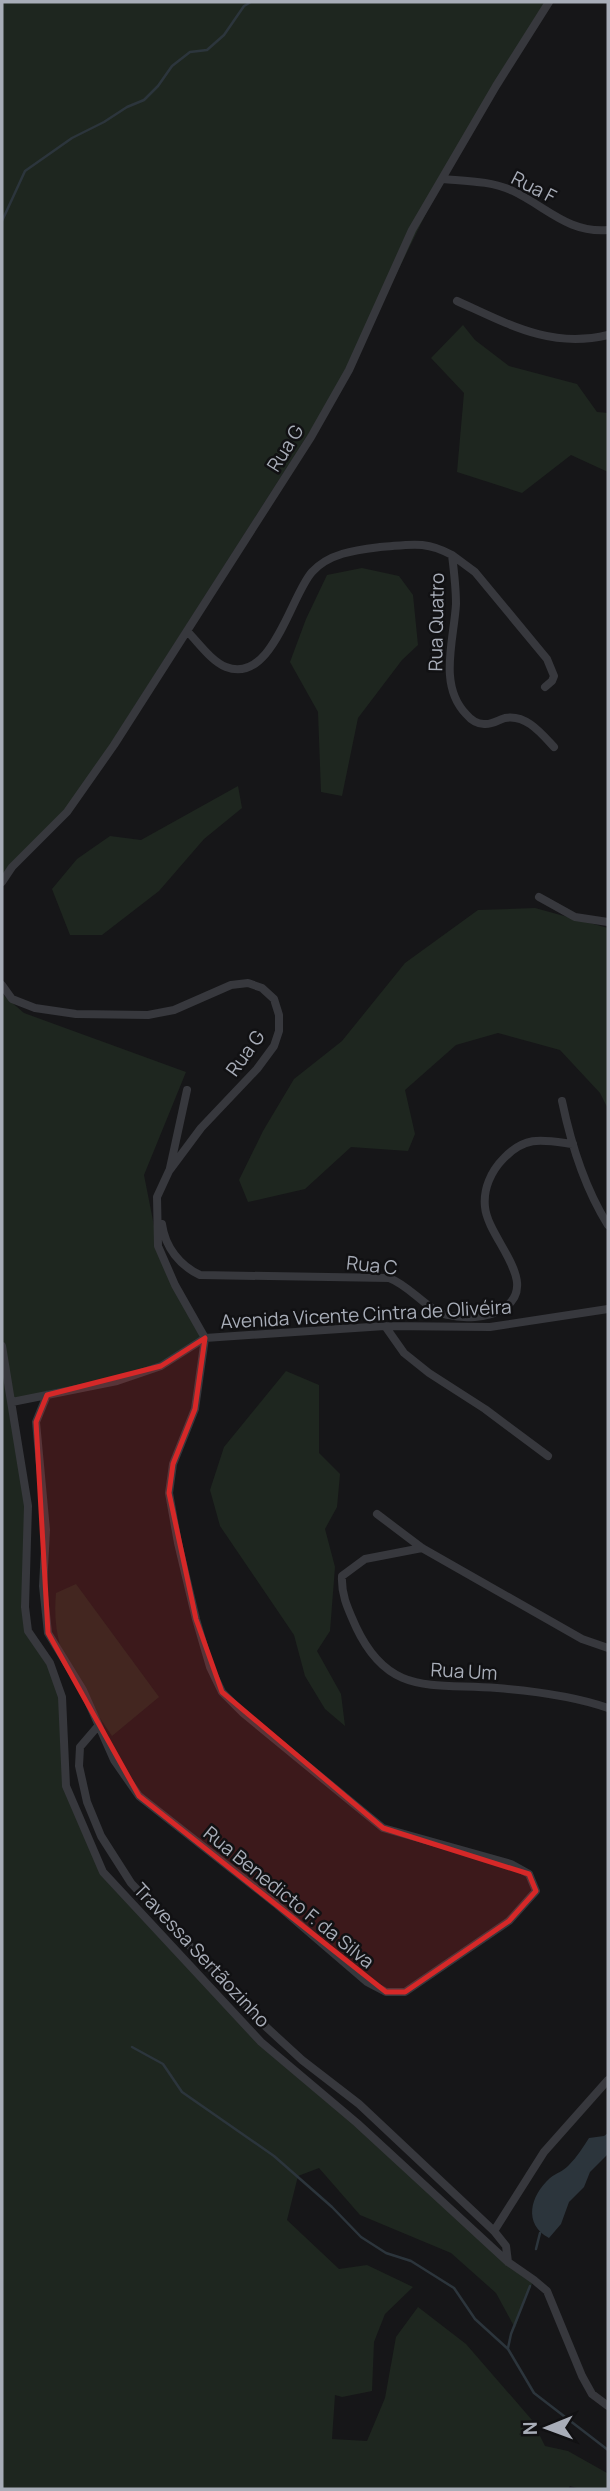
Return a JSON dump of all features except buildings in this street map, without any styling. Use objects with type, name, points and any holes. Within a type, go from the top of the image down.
[{"type":"street","name":"Rua G","points":[[2,882],[12,867],[67,812],[114,746],[312,437],[349,370],[412,230],[496,86],[549,2]]},
{"type":"street","name":"Rua F","points":[[443,179],[505,188],[579,229],[608,230]]},
{"type":"street","points":[[457,301],[521,330],[548,338],[572,339],[608,335]]},
{"type":"street","name":"Rua Quatro","points":[[187,631],[224,667],[239,670],[253,664],[267,652],[279,636],[302,586],[312,572],[335,556],[356,550],[422,544],[438,548],[452,555],[456,600],[449,669],[456,702],[472,720],[482,724],[516,717],[525,720],[554,747]]},
{"type":"street","points":[[452,555],[475,572],[547,659],[554,676],[545,687]]},
{"type":"street","points":[[539,897],[575,917],[608,922]]},
{"type":"street","name":"Rua G","points":[[2,985],[12,999],[34,1008],[76,1014],[148,1015],[174,1010],[231,985],[248,983],[262,988],[274,999],[279,1015],[279,1031],[274,1046],[257,1069],[201,1128],[169,1171],[158,1197],[158,1246],[175,1285],[205,1338]]},
{"type":"street","points":[[169,1171],[187,1090]]},
{"type":"street","points":[[562,1101],[573,1144],[591,1194],[608,1225]]},
{"type":"street","name":"Rua C","points":[[158,1197],[163,1231],[174,1255],[189,1270],[200,1275],[389,1279],[403,1283],[446,1315],[467,1317],[496,1313],[511,1304],[516,1296],[518,1283],[512,1266],[489,1225],[485,1207],[487,1186],[496,1166],[521,1143],[547,1140],[573,1144]]},
{"type":"street","name":"Avenida Vicente Cintra de Olivéira","points":[[12,1402],[117,1381],[161,1366],[205,1338],[385,1326],[490,1327],[608,1309]]},
{"type":"street","points":[[385,1326],[404,1353],[429,1373],[485,1409],[548,1456]]},
{"type":"street","name":"Rua Benedicto F. da Silva","points":[[47,1395],[36,1422],[46,1530],[43,1586],[48,1633],[83,1690],[114,1760],[139,1796],[275,1903],[367,1982],[386,1992],[405,1992],[509,1921],[536,1891],[529,1874],[511,1864],[383,1828],[243,1713],[222,1692],[209,1667],[196,1619],[169,1493],[173,1464],[195,1409],[205,1338]]},
{"type":"street","name":"Travessa Sertãozinho","points":[[2,1346],[6,1391],[12,1402],[28,1506],[25,1607],[28,1631],[50,1663],[62,1698],[66,1786],[103,1871],[261,2042],[357,2123],[508,2262],[547,2291],[582,2376],[592,2394],[608,2406]]},
{"type":"street","points":[[377,1514],[422,1548],[574,1634],[608,1648]]},
{"type":"street","name":"Rua Um","points":[[422,1548],[365,1559],[342,1576],[341,1591],[364,1643],[392,1674],[429,1686],[545,1693],[608,1708]]},
{"type":"street","points":[[98,1726],[80,1747],[79,1766],[84,1790],[101,1836],[131,1883],[264,2025],[302,2060],[359,2104],[494,2231],[506,2246],[508,2262]]},
{"type":"street","points":[[494,2231],[544,2152],[608,2080]]},
{"type":"highlighted area","points":[[205,1338],[195,1409],[173,1464],[169,1493],[196,1619],[222,1692],[383,1828],[529,1874],[536,1891],[509,1921],[405,1992],[386,1992],[139,1796],[48,1633],[36,1422],[47,1395],[161,1366]]},
{"type":"shaded area","points":[[2,2],[550,2],[443,179],[349,370],[67,812],[2,883]]},
{"type":"shaded area","points":[[463,325],[475,340],[509,366],[577,384],[597,412],[608,413],[608,472],[571,455],[522,493],[457,472],[464,393],[431,358]]},
{"type":"shaded area","points":[[362,568],[399,576],[413,595],[418,645],[402,660],[358,718],[342,796],[321,792],[318,712],[290,662],[306,619],[327,575]]},
{"type":"shaded area","points":[[238,786],[242,808],[204,839],[159,891],[102,935],[70,935],[52,889],[77,859],[110,836],[141,840]]},
{"type":"shaded area","points":[[535,908],[608,928],[608,1109],[600,1093],[560,1050],[498,1033],[456,1045],[405,1090],[415,1134],[408,1151],[351,1147],[305,1189],[248,1202],[239,1180],[263,1131],[294,1079],[342,1041],[405,963],[478,910]]},
{"type":"shaded area","points":[[2,994],[24,1013],[186,1072],[144,1175],[158,1246],[205,1338],[161,1366],[117,1381],[13,1402],[28,1506],[28,1631],[50,1663],[62,1697],[66,1786],[103,1872],[261,2042],[534,2280],[515,2328],[496,2293],[451,2253],[360,2215],[319,2168],[298,2176],[287,2220],[339,2269],[367,2265],[413,2287],[385,2314],[374,2342],[372,2391],[342,2397],[335,2395],[332,2439],[367,2441],[385,2398],[396,2337],[418,2307],[466,2344],[532,2420],[545,2446],[568,2451],[607,2473],[608,2489],[580,2489],[570,2486],[568,2489],[2,2489]]},
{"type":"shaded area","points":[[286,1371],[319,1385],[319,1453],[340,1474],[337,1507],[325,1529],[335,1567],[330,1631],[317,1651],[341,1694],[345,1726],[325,1709],[305,1676],[294,1635],[220,1526],[210,1490],[224,1447]]},
{"type":"shaded area","points":[[76,1584],[159,1697],[112,1736],[70,1670],[58,1635],[56,1593]]},
{"type":"shaded area","points":[[608,2133],[608,2154],[590,2172],[584,2187],[569,2202],[561,2224],[549,2238],[535,2225],[533,2218],[532,2210],[538,2193],[550,2178],[572,2162],[589,2138]]},
{"type":"waterway","points":[[2,221],[25,171],[72,138],[144,100],[172,66],[190,52],[207,50],[224,35],[244,6],[251,2]]},
{"type":"waterway","points":[[132,2047],[163,2064],[182,2092],[274,2156],[332,2207],[361,2237],[386,2253],[411,2261],[454,2288],[475,2319],[508,2349],[534,2393],[608,2450]]},
{"type":"waterway","points":[[536,2249],[540,2233]]},
{"type":"waterway","points":[[508,2348],[530,2286]]}]
